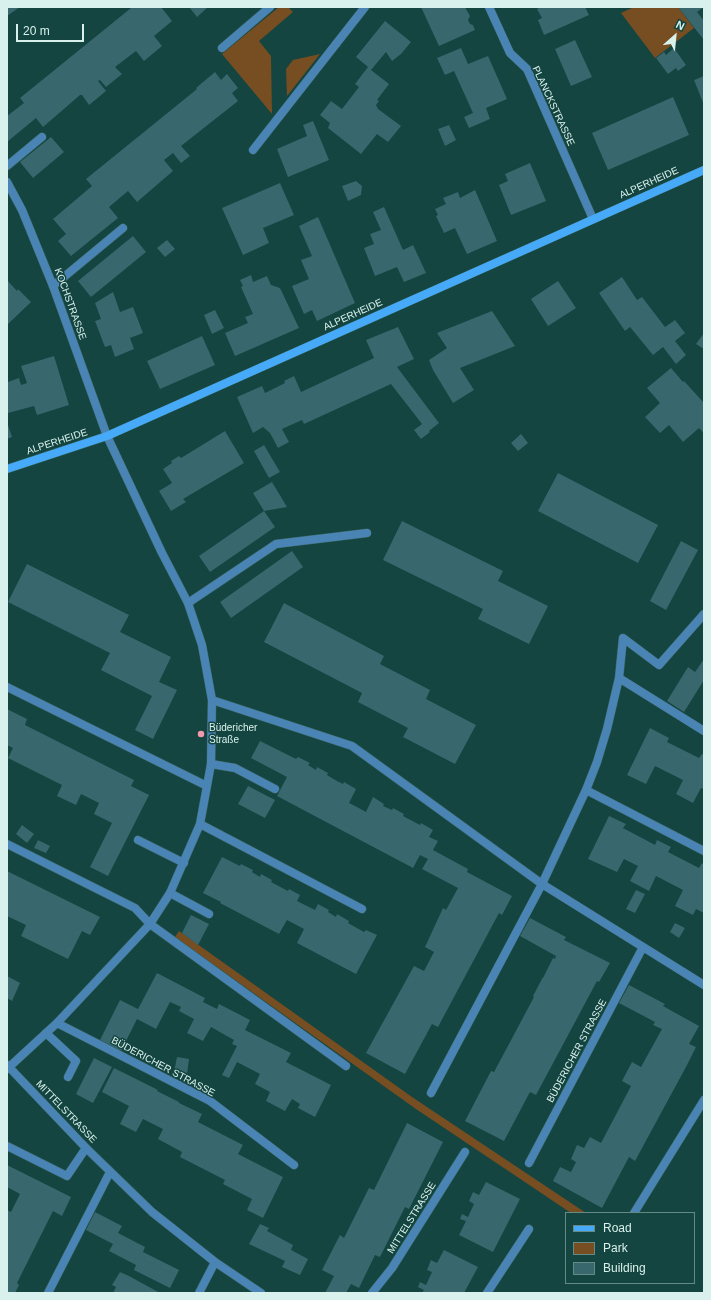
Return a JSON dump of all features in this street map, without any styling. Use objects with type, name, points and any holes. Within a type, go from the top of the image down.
[{"type":"street","points":[[222,48],[270,7]]},
{"type":"street","points":[[254,150],[365,7]]},
{"type":"street","name":"PLANCKSTRASSE","points":[[489,7],[510,53],[527,69],[593,219]]},
{"type":"street","points":[[7,166],[42,137]]},
{"type":"street","name":"ALPERHEIDE","points":[[7,469],[107,436],[704,170]]},
{"type":"street","name":"KOCHSTRASSE","points":[[7,182],[22,210],[53,286],[107,436]]},
{"type":"street","points":[[53,286],[123,228]]},
{"type":"street","points":[[8,1067],[57,1023],[150,924],[170,893],[200,824],[211,764],[212,700],[202,645],[188,603],[162,553],[107,436]]},
{"type":"street","points":[[188,603],[276,544],[367,533]]},
{"type":"street","points":[[431,1093],[542,884],[586,790],[597,762],[607,729],[619,678],[623,638],[659,665],[704,614]]},
{"type":"street","points":[[619,678],[704,731]]},
{"type":"street","points":[[7,687],[207,786]]},
{"type":"street","points":[[212,700],[352,746],[542,884],[704,985]]},
{"type":"street","points":[[211,764],[235,768],[275,789]]},
{"type":"street","points":[[586,790],[704,851]]},
{"type":"street","points":[[200,824],[362,908]]},
{"type":"street","points":[[138,840],[184,863]]},
{"type":"street","points":[[7,844],[135,908],[150,924],[346,1066]]},
{"type":"street","points":[[170,893],[209,914]]},
{"type":"street","name":"BÜDERICHER STRASSE","points":[[529,1163],[643,947]]},
{"type":"street","name":"BÜDERICHER STRASSE","points":[[57,1023],[210,1101],[294,1165]]},
{"type":"street","points":[[46,1032],[76,1061],[68,1077]]},
{"type":"street","name":"MITTELSTRASSE","points":[[8,1067],[86,1148],[152,1212],[215,1262],[261,1293]]},
{"type":"street","points":[[635,1212],[704,1100]]},
{"type":"street","points":[[7,1146],[67,1176],[86,1148]]},
{"type":"street","name":"MITTELSTRASSE","points":[[372,1293],[392,1268],[465,1152]]},
{"type":"street","points":[[48,1293],[110,1172]]},
{"type":"street","points":[[487,1293],[529,1229]]},
{"type":"street","points":[[199,1293],[215,1262]]},
{"type":"green space","points":[[279,7],[288,7],[293,12],[259,41],[271,56],[272,114],[222,54]]},
{"type":"green space","points":[[634,7],[678,7],[694,28],[655,58],[621,13]]},
{"type":"green space","points":[[320,54],[287,96],[286,69],[293,60]]},
{"type":"green space","points":[[179,931],[412,1097],[584,1212],[570,1212],[416,1109],[175,937]]},
{"type":"building","points":[[7,7],[20,7],[7,16]]},
{"type":"building","points":[[130,7],[161,7],[172,21],[154,36],[162,46],[144,61],[136,51],[115,67],[122,74],[106,87],[100,80],[98,81],[106,91],[89,105],[82,95],[80,95],[43,127],[36,118],[7,142],[7,116],[24,103],[20,98],[131,8]]},
{"type":"building","points":[[189,7],[206,7],[207,8],[197,17]]},
{"type":"building","points":[[421,7],[465,7],[470,16],[468,20],[470,24],[473,25],[475,30],[439,46]]},
{"type":"building","points":[[541,7],[585,7],[589,15],[544,35],[538,20],[542,18],[537,9]]},
{"type":"building","points":[[678,7],[704,7],[697,12],[704,21],[704,40]]},
{"type":"building","points":[[385,21],[411,42],[401,54],[392,61],[386,52],[371,70],[389,84],[377,100],[379,101],[376,105],[378,109],[401,126],[388,142],[377,134],[361,154],[328,128],[330,123],[320,115],[331,101],[342,109],[359,87],[355,84],[368,67],[356,57]]},
{"type":"building","points":[[575,40],[592,77],[571,86],[555,49]]},
{"type":"building","points":[[461,48],[468,64],[488,56],[507,99],[486,108],[490,119],[469,128],[464,117],[473,113],[454,71],[445,75],[437,58]]},
{"type":"building","points":[[674,48],[686,65],[678,71],[676,68],[668,74],[656,58],[664,52],[666,55]]},
{"type":"building","points":[[215,72],[221,80],[227,74],[238,88],[232,93],[238,101],[181,146],[190,156],[181,163],[173,153],[164,160],[173,171],[137,202],[128,191],[109,207],[118,218],[71,256],[58,241],[66,234],[53,219],[92,186],[86,179],[197,89],[196,88]]},
{"type":"building","points":[[704,76],[704,105],[694,80]]},
{"type":"building","points":[[673,97],[689,135],[608,170],[592,133]]},
{"type":"building","points":[[313,121],[329,160],[288,177],[277,149],[307,136],[303,125]]},
{"type":"building","points":[[449,125],[456,140],[445,146],[438,129]]},
{"type":"building","points":[[51,137],[64,152],[33,178],[20,162]]},
{"type":"building","points":[[530,163],[546,201],[511,215],[499,185],[508,181],[505,174]]},
{"type":"building","points":[[356,181],[362,186],[361,195],[348,201],[342,186]]},
{"type":"building","points":[[280,183],[294,215],[263,228],[269,243],[243,255],[222,208]]},
{"type":"building","points":[[475,190],[497,241],[467,254],[455,228],[444,233],[436,216],[438,215],[435,209],[446,204],[443,198],[458,192],[460,198]]},
{"type":"building","points":[[384,207],[403,250],[413,245],[426,273],[404,282],[397,267],[375,276],[364,248],[374,244],[370,234],[381,230],[373,212]]},
{"type":"building","points":[[318,217],[355,303],[317,321],[312,310],[304,314],[292,286],[309,279],[301,260],[312,256],[299,226]]},
{"type":"building","points":[[133,236],[146,252],[91,297],[78,281]]},
{"type":"building","points":[[167,240],[175,249],[165,257],[157,248]]},
{"type":"building","points":[[251,275],[253,282],[267,276],[271,285],[280,288],[299,328],[235,356],[225,333],[248,323],[245,317],[253,314],[241,287],[243,286],[240,280]]},
{"type":"building","points":[[622,277],[637,300],[642,297],[665,327],[675,320],[685,333],[675,341],[686,355],[676,364],[663,347],[653,355],[630,327],[625,331],[599,293]]},
{"type":"building","points":[[7,280],[17,291],[18,289],[31,302],[7,325]]},
{"type":"building","points":[[558,281],[576,308],[548,326],[531,299]]},
{"type":"building","points":[[113,292],[120,312],[133,307],[143,333],[130,338],[134,349],[115,357],[111,345],[105,347],[95,321],[101,319],[95,303]]},
{"type":"building","points":[[215,310],[224,328],[212,334],[204,315]]},
{"type":"building","points":[[492,311],[515,346],[460,368],[474,390],[453,403],[433,370],[429,360],[447,348],[437,333]]},
{"type":"building","points":[[398,327],[414,359],[397,367],[439,423],[421,439],[414,430],[422,424],[391,384],[304,424],[302,420],[282,429],[289,442],[278,448],[270,433],[263,427],[253,433],[237,397],[262,386],[265,393],[285,383],[284,381],[294,376],[301,392],[374,358],[366,340]]},
{"type":"building","points":[[704,333],[704,349],[696,344]]},
{"type":"building","points":[[202,336],[215,365],[160,389],[147,361]]},
{"type":"building","points":[[54,356],[69,405],[37,415],[34,406],[8,413],[7,379],[8,382],[19,378],[21,385],[27,383],[21,366]]},
{"type":"building","points":[[671,368],[704,403],[704,433],[699,428],[683,442],[669,425],[660,433],[645,417],[660,403],[647,388]]},
{"type":"building","points":[[7,422],[12,437],[7,439]]},
{"type":"building","points":[[225,431],[244,463],[183,499],[186,502],[171,511],[159,491],[172,483],[163,469],[179,456],[181,458]]},
{"type":"building","points":[[521,434],[528,443],[518,451],[511,443]]},
{"type":"building","points":[[264,445],[280,472],[269,478],[254,451]]},
{"type":"building","points":[[558,473],[658,525],[638,563],[538,511]]},
{"type":"building","points":[[272,482],[287,507],[264,511],[253,493]]},
{"type":"building","points":[[264,511],[275,527],[210,572],[199,556]]},
{"type":"building","points":[[402,521],[503,571],[498,581],[548,606],[529,644],[478,619],[483,609],[383,560]]},
{"type":"building","points":[[681,541],[698,550],[666,610],[650,601]]},
{"type":"building","points":[[292,551],[303,567],[231,618],[220,602]]},
{"type":"building","points":[[27,564],[129,615],[120,632],[171,657],[159,682],[177,690],[153,739],[135,730],[152,696],[101,670],[110,653],[8,602]]},
{"type":"building","points":[[284,603],[384,656],[380,664],[430,690],[426,699],[476,725],[455,764],[403,737],[408,728],[358,702],[362,693],[264,642]]},
{"type":"building","points":[[704,659],[704,680],[684,712],[667,701],[688,667],[695,672]]},
{"type":"building","points":[[7,709],[27,719],[25,725],[134,780],[131,786],[149,795],[108,876],[90,867],[112,823],[94,814],[99,803],[81,794],[76,805],[57,796],[62,785],[8,758],[13,748],[7,745]]},
{"type":"building","points":[[650,728],[669,738],[667,742],[699,758],[702,754],[704,755],[704,789],[701,788],[693,803],[676,794],[683,780],[655,766],[646,784],[627,775]]},
{"type":"building","points":[[260,741],[296,759],[298,757],[310,763],[308,765],[316,770],[317,767],[328,773],[327,775],[335,780],[343,784],[344,782],[356,789],[349,803],[366,812],[373,797],[384,804],[383,806],[392,810],[393,808],[404,814],[403,816],[420,825],[421,823],[433,830],[429,837],[438,841],[433,850],[468,869],[467,872],[512,896],[502,915],[499,913],[438,1027],[432,1024],[405,1074],[366,1053],[414,966],[424,971],[434,952],[425,947],[443,908],[446,910],[458,888],[422,869],[428,859],[420,855],[413,868],[277,796],[287,777],[251,758]]},
{"type":"building","points":[[248,786],[275,800],[265,818],[238,804]]},
{"type":"building","points":[[609,816],[626,824],[623,828],[655,845],[657,840],[671,847],[668,852],[699,868],[702,863],[704,865],[704,913],[696,909],[693,915],[675,906],[683,890],[656,876],[649,891],[630,881],[638,866],[624,859],[617,872],[588,859]]},
{"type":"building","points":[[22,825],[34,834],[27,843],[16,834]]},
{"type":"building","points":[[38,840],[50,846],[46,853],[34,848]]},
{"type":"building","points":[[222,857],[240,866],[241,864],[253,870],[252,872],[260,877],[261,874],[272,880],[271,882],[288,891],[289,889],[300,895],[297,901],[315,910],[318,904],[329,910],[328,912],[336,917],[337,914],[349,921],[348,923],[364,932],[366,930],[377,935],[356,974],[297,943],[304,929],[287,920],[279,934],[203,893]]},
{"type":"building","points":[[7,871],[100,917],[90,935],[82,931],[68,959],[21,936],[26,925],[7,916]]},
{"type":"building","points":[[636,890],[645,894],[635,913],[626,909]]},
{"type":"building","points":[[191,915],[209,924],[198,945],[182,933]]},
{"type":"building","points":[[530,918],[566,937],[564,940],[610,963],[599,982],[597,981],[536,1095],[530,1092],[504,1141],[465,1121],[491,1071],[494,1072],[553,958],[555,959],[556,956],[520,936]]},
{"type":"building","points":[[675,923],[685,928],[679,938],[670,932]]},
{"type":"building","points":[[157,973],[205,998],[203,1002],[217,1009],[219,1004],[250,1020],[245,1030],[291,1053],[286,1062],[331,1085],[315,1117],[298,1108],[300,1104],[292,1099],[285,1111],[266,1101],[270,1092],[255,1084],[260,1074],[237,1062],[229,1078],[222,1075],[237,1046],[232,1044],[234,1040],[211,1027],[203,1041],[187,1033],[194,1019],[179,1011],[181,1007],[170,1002],[156,1029],[137,1019],[121,1051],[100,1040],[120,1000],[138,1009]]},
{"type":"building","points":[[7,976],[20,983],[12,1001],[7,998]]},
{"type":"building","points":[[629,985],[665,1004],[663,1006],[699,1026],[689,1044],[696,1047],[686,1067],[635,1161],[629,1157],[602,1208],[553,1181],[560,1167],[571,1172],[576,1162],[571,1159],[577,1145],[584,1148],[590,1137],[601,1143],[631,1086],[622,1081],[632,1062],[641,1067],[662,1029],[653,1025],[655,1022],[619,1003]]},
{"type":"building","points":[[177,1057],[189,1059],[187,1074],[174,1072]]},
{"type":"building","points":[[94,1058],[112,1067],[93,1103],[76,1094]]},
{"type":"building","points":[[114,1068],[202,1114],[198,1122],[243,1145],[238,1154],[283,1177],[263,1218],[247,1210],[252,1199],[223,1184],[225,1180],[180,1157],[182,1152],[158,1139],[163,1129],[143,1119],[136,1132],[120,1124],[129,1106],[102,1092]]},
{"type":"building","points":[[407,1123],[443,1142],[409,1209],[405,1207],[380,1257],[375,1255],[359,1288],[351,1284],[346,1293],[325,1293],[334,1276],[322,1270],[340,1235],[344,1238],[369,1188],[374,1190]]},
{"type":"building","points":[[7,1165],[71,1197],[62,1216],[53,1211],[17,1283],[19,1285],[15,1293],[7,1293],[7,1210],[11,1212],[20,1194],[7,1187]]},
{"type":"building","points":[[486,1182],[520,1199],[493,1252],[459,1235],[466,1221],[460,1219],[462,1214],[468,1217],[474,1204],[469,1201],[473,1192],[479,1195]]},
{"type":"building","points":[[95,1212],[122,1226],[118,1233],[145,1247],[143,1252],[179,1270],[170,1288],[134,1270],[136,1265],[109,1251],[113,1244],[86,1230]]},
{"type":"building","points":[[260,1224],[269,1228],[267,1231],[293,1245],[291,1250],[308,1259],[300,1275],[282,1267],[285,1261],[249,1244]]},
{"type":"building","points":[[444,1250],[478,1267],[464,1293],[422,1293],[424,1290],[418,1287],[420,1282],[426,1285],[432,1272],[427,1270],[431,1260],[437,1263]]},
{"type":"building","points":[[120,1272],[160,1293],[113,1293],[116,1287],[112,1285]]},
{"type":"place","name":"Büdericher Straße","points":[[201,734]]}]
